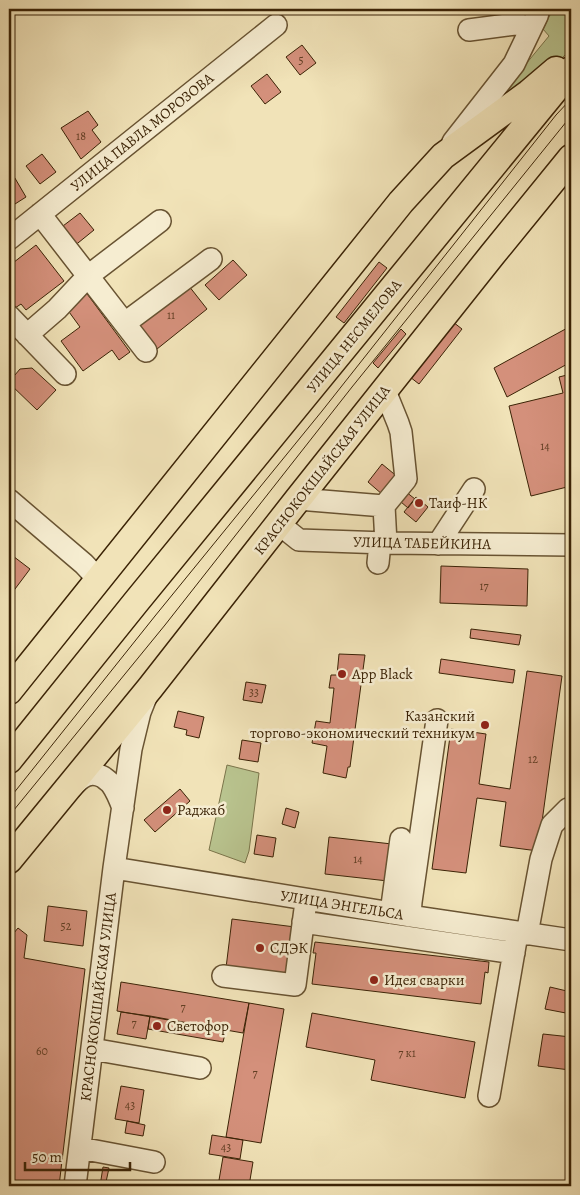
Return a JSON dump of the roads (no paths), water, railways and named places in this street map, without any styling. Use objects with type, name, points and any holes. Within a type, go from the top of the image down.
[{"type":"main road","points":[[9,691],[313,310],[442,156],[529,93],[571,56]]},
{"type":"main road","name":"УЛИЦА НЕСМЕЛОВА","points":[[9,760],[571,70]]},
{"type":"main road","name":"КРАСНОКОКШАЙСКАЯ УЛИЦА","points":[[150,688],[298,499],[571,158]]},
{"type":"main road","points":[[9,860],[150,688]]},
{"type":"street","points":[[469,30],[516,24],[535,18]]},
{"type":"street","points":[[442,156],[514,64],[535,18]]},
{"type":"street","name":"УЛИЦА ПАВЛА МОРОЗОВА","points":[[9,239],[276,25]]},
{"type":"street","points":[[40,214],[146,351]]},
{"type":"street","points":[[28,335],[57,309],[88,276],[160,221]]},
{"type":"street","points":[[124,324],[211,259]]},
{"type":"street","points":[[9,316],[65,374]]},
{"type":"street","points":[[381,550],[384,506],[406,479],[401,432],[384,391]]},
{"type":"street","points":[[438,544],[474,489]]},
{"type":"street","points":[[298,499],[384,506]]},
{"type":"street","points":[[12,511],[84,564],[99,580]]},
{"type":"street","name":"УЛИЦА ТАБЕЙКИНА","points":[[279,524],[299,540],[351,551],[438,544],[571,546]]},
{"type":"street","name":"КРАСНОКОКШАЙСКАЯ УЛИЦА","points":[[75,1186],[123,808],[137,724],[150,688]]},
{"type":"street","points":[[400,914],[410,902],[437,720]]},
{"type":"street","points":[[53,807],[80,778],[92,774],[99,775],[112,784],[123,808]]},
{"type":"street","points":[[490,1096],[520,940],[541,859],[552,825],[568,809]]},
{"type":"street","points":[[400,914],[401,839]]},
{"type":"street","name":"УЛИЦА ЭНГЕЛЬСА","points":[[114,868],[400,914],[520,940],[571,940]]},
{"type":"street","points":[[223,976],[294,985],[306,899]]},
{"type":"street","points":[[303,922],[520,940]]},
{"type":"street","points":[[92,1049],[200,1068]]},
{"type":"street","points":[[80,1148],[154,1162]]},
{"type":"tram line","points":[[9,799],[322,411],[556,115],[571,99]]},
{"type":"tram line","points":[[9,816],[165,625],[352,387],[571,116]]},
{"type":"place","name":"Таиф-НК","points":[[419,503]]},
{"type":"place","name":"App Black","points":[[342,674]]},
{"type":"place","name":"Казанский торгово-экономический техникум","points":[[485,725]]},
{"type":"place","name":"Раджаб","points":[[167,810]]},
{"type":"place","name":"СДЭК","points":[[260,948]]},
{"type":"place","name":"Идея сварки","points":[[374,980]]},
{"type":"place","name":"Светофор","points":[[157,1026]]}]
